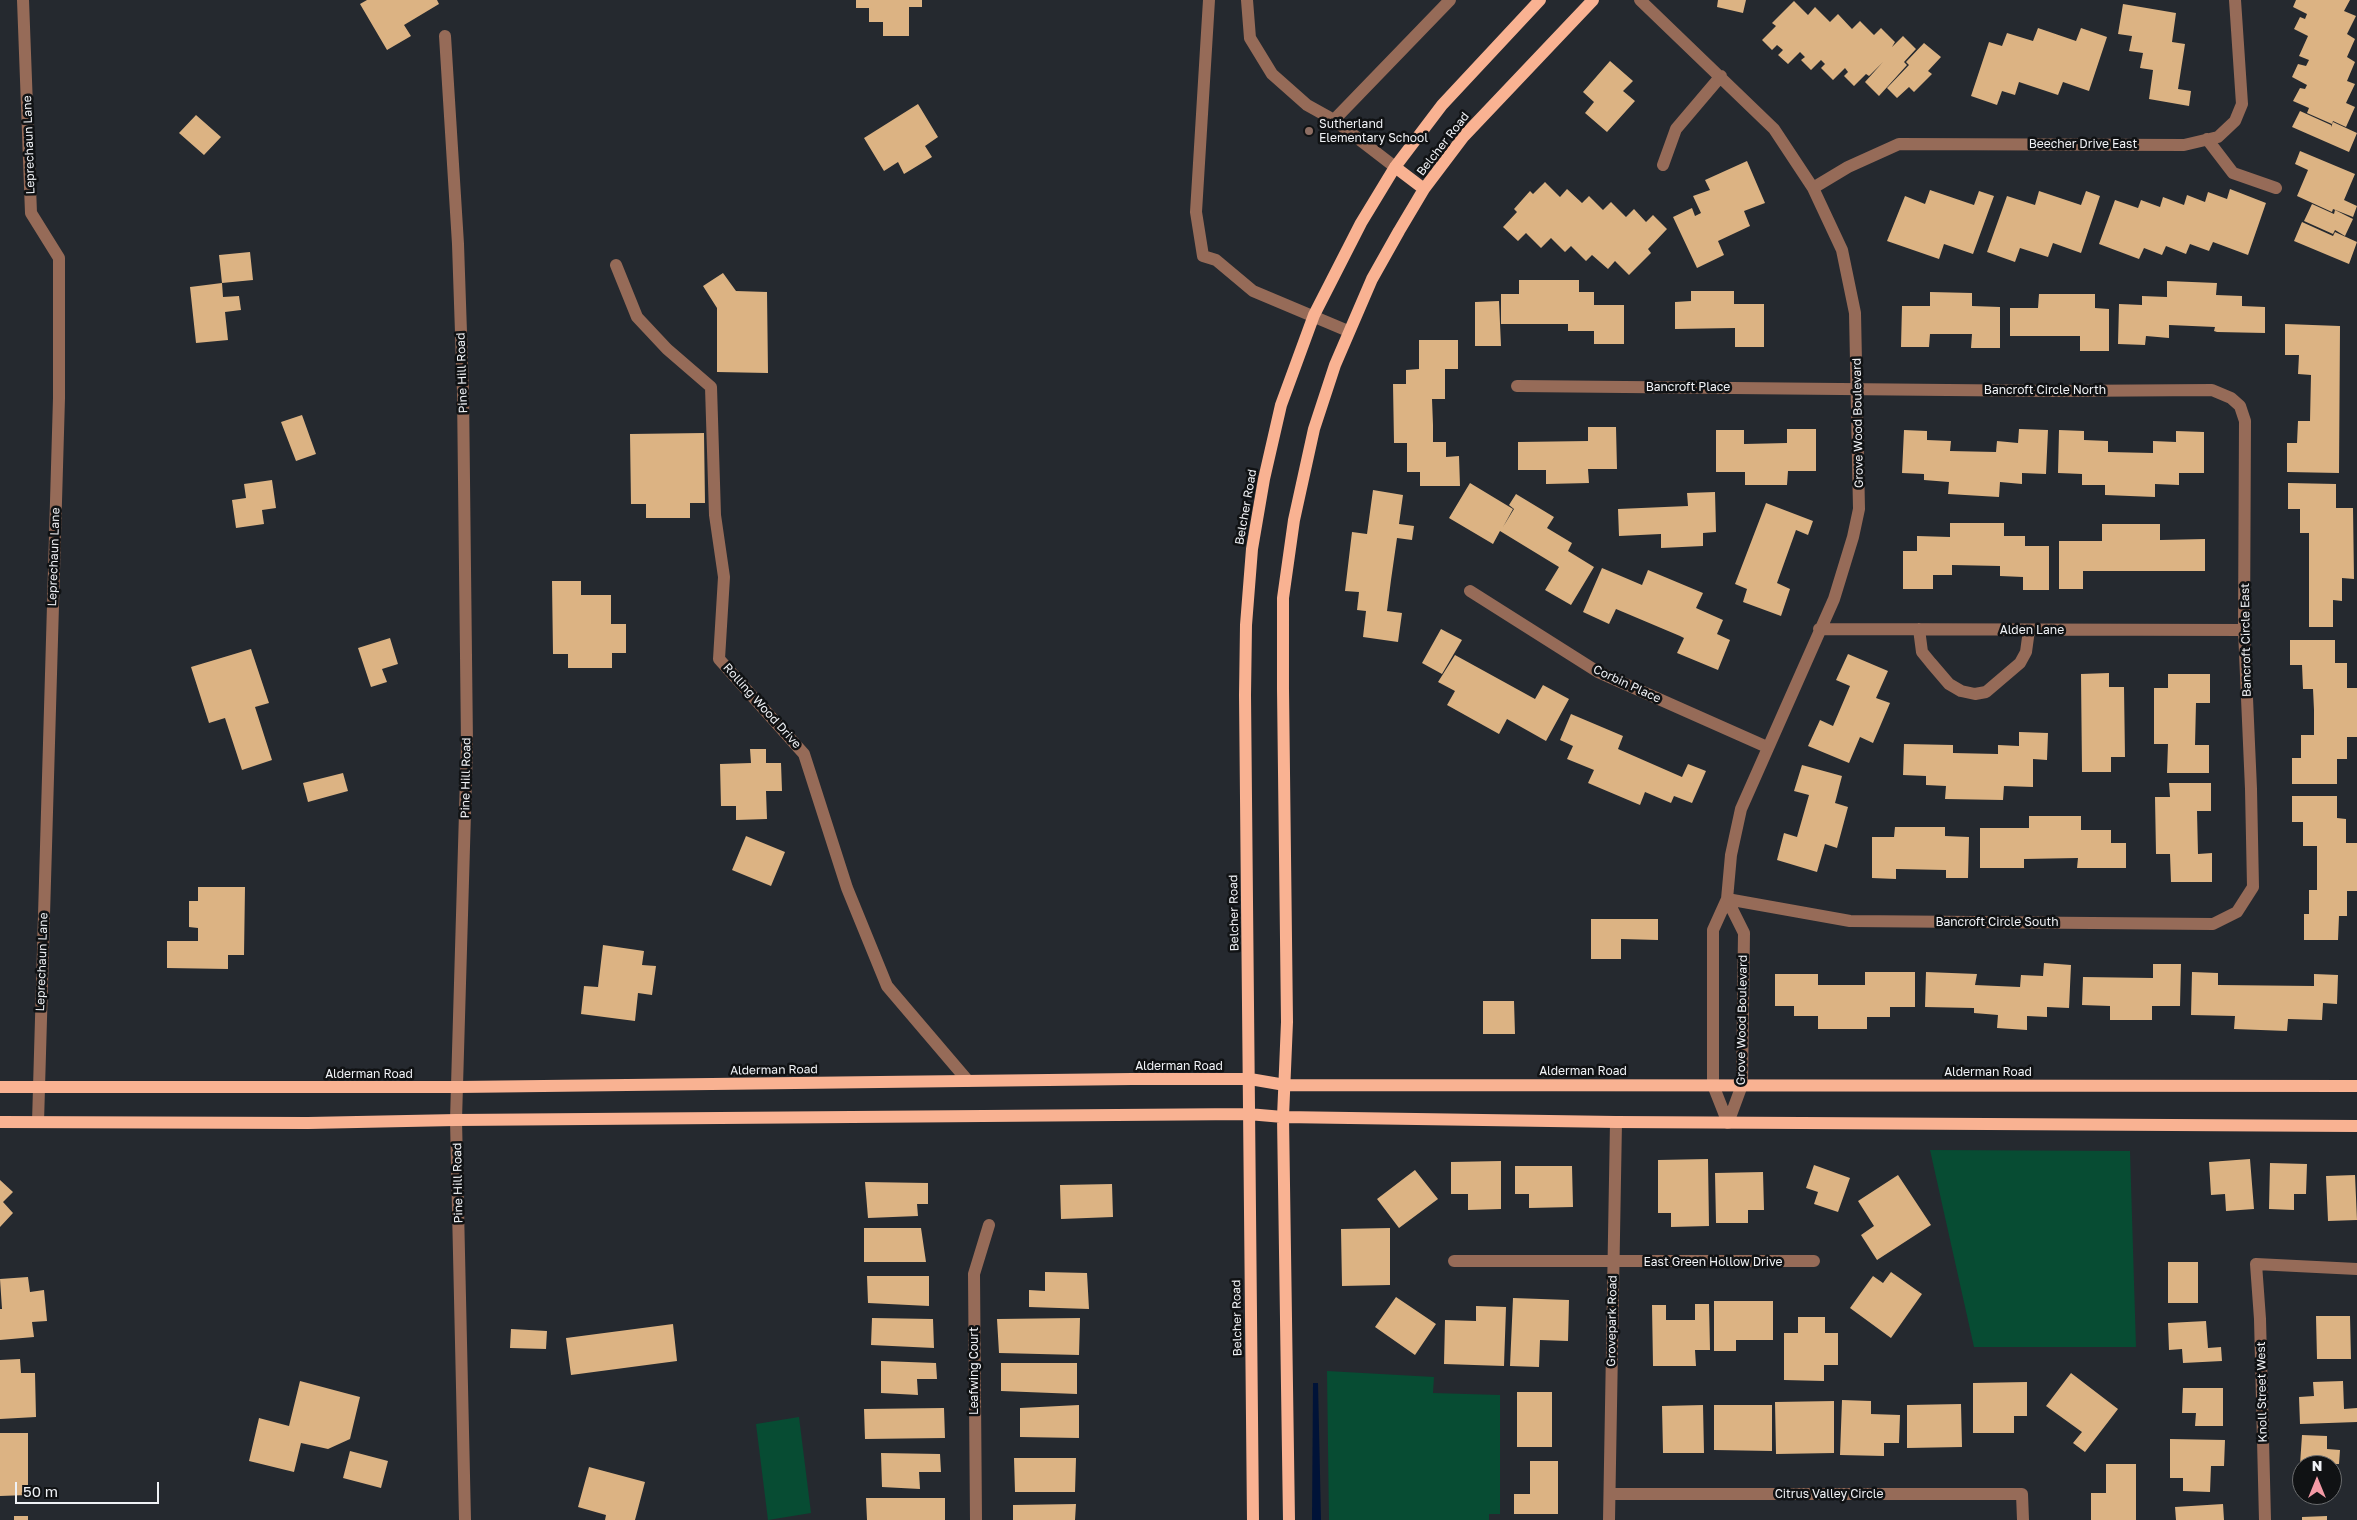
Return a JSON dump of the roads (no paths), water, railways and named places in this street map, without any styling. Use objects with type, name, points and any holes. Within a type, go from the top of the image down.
[{"type":"main road","name":"Belcher Road","points":[[1253,1520],[1245,695],[1246,625],[1252,549],[1264,479],[1281,405],[1314,315],[1361,223],[1395,167],[1442,106],[1540,0]]},
{"type":"main road","name":"Belcher Road","points":[[1289,1520],[1283,1117],[1287,1022],[1284,598],[1294,520],[1314,429],[1334,365],[1372,279],[1424,189],[1464,136],[1594,0]]},
{"type":"main road","points":[[1395,167],[1424,189]]},
{"type":"main road","name":"Alderman Road","points":[[0,1087],[459,1087],[1250,1079],[1285,1085],[2357,1086]]},
{"type":"main road","points":[[0,1122],[308,1123],[456,1120],[1248,1114],[1283,1117],[1616,1122],[2357,1126]]},
{"type":"street","name":"Leprechaun Lane","points":[[23,0],[31,213],[59,258],[59,398],[38,1122]]},
{"type":"street","points":[[1209,0],[1196,212],[1203,256],[1216,260],[1253,291],[1314,315],[1348,331]]},
{"type":"street","points":[[1246,0],[1250,38],[1272,74],[1307,106],[1334,120],[1395,167]]},
{"type":"street","points":[[1334,120],[1450,0]]},
{"type":"street","name":"Grove Wood Boulevard","points":[[1640,0],[1774,129],[1813,188],[1842,250],[1856,314],[1859,509],[1844,570],[1834,599],[1740,809],[1731,855],[1727,899],[1713,930],[1713,1084],[1728,1123]]},
{"type":"street","name":"Beecher Drive East","points":[[1813,188],[1848,167],[1900,144],[2184,145],[2218,136],[2235,121],[2242,104],[2235,0]]},
{"type":"street","name":"Pine Hill Road","points":[[445,36],[458,244],[463,392],[467,744],[459,1087],[456,1120],[465,1520]]},
{"type":"street","points":[[1662,165],[1676,130],[1721,76]]},
{"type":"street","points":[[2207,139],[2232,173],[2276,188]]},
{"type":"street","name":"Rolling Wood Drive","points":[[616,265],[637,317],[667,349],[711,387],[714,515],[724,577],[719,659],[804,754],[847,888],[887,986],[968,1081]]},
{"type":"street","name":"Bancroft Place","points":[[1517,386],[1858,388]]},
{"type":"street","name":"Bancroft Circle North","points":[[1858,388],[2055,391],[2212,390],[2231,398]]},
{"type":"street","name":"Bancroft Circle East","points":[[2231,398],[2240,406],[2245,421],[2244,630],[2253,887]]},
{"type":"street","name":"Corbin Place","points":[[1470,590],[1598,672],[1767,747]]},
{"type":"street","name":"Alden Lane","points":[[1819,629],[2244,630]]},
{"type":"street","points":[[1919,629],[1922,652],[1931,664],[1949,684],[1961,691],[1975,694],[1986,692],[2020,662],[2026,652],[2029,630]]},
{"type":"street","name":"Bancroft Circle South","points":[[1727,899],[1850,921],[2213,924],[2237,912],[2253,887]]},
{"type":"street","name":"Grove Wood Boulevard","points":[[1727,899],[1744,933],[1742,1084],[1728,1123]]},
{"type":"street","name":"Grovepark Road","points":[[1609,1520],[1612,1263],[1616,1122]]},
{"type":"street","name":"Leafwing Court","points":[[976,1520],[974,1274],[989,1225]]},
{"type":"street","name":"East Green Hollow Drive","points":[[1454,1262],[1814,1262]]},
{"type":"street","name":"Knoll Street West","points":[[2265,1520],[2260,1319],[2256,1264],[2357,1269]]},
{"type":"street","name":"Citrus Valley Circle","points":[[1610,1494],[2022,1494],[2023,1520]]},
{"type":"water","points":[[1313,1383],[1318,1383],[1321,1520],[1312,1520]]},
{"type":"place","name":"Sutherland Elementary School","points":[[1309,131]]}]
